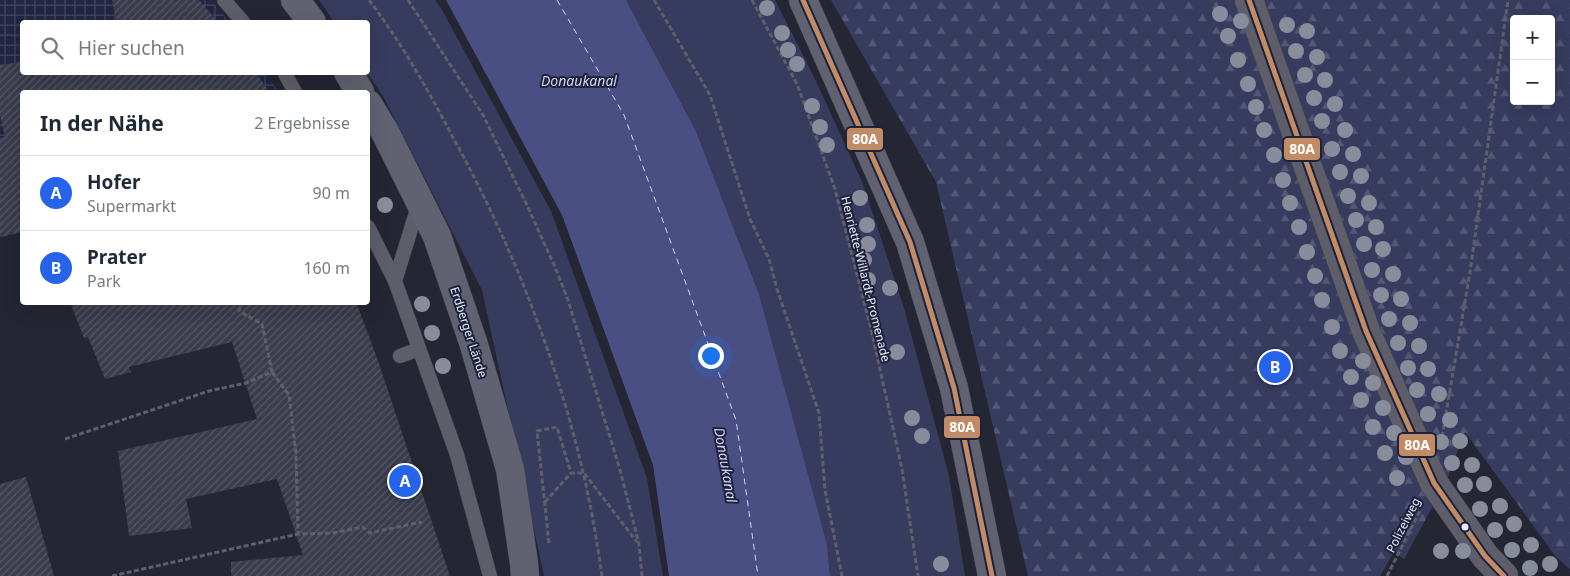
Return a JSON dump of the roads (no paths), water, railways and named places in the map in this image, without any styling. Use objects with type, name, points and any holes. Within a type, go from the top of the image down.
[{"type":"main road","points":[[295,0],[310,20]]},
{"type":"main road","points":[[803,0],[910,242],[954,388],[992,576]]},
{"type":"main road","points":[[350,75],[359,90]]},
{"type":"main road","name":"Erdberger Lände","points":[[370,107],[385,132],[437,236],[474,345],[510,469],[524,563],[524,576]]},
{"type":"street","points":[[1249,0],[1366,331],[1434,483],[1485,556],[1504,576]]},
{"type":"lane","points":[[224,0],[241,20]]},
{"type":"lane","points":[[286,75],[294,90]]},
{"type":"lane","points":[[395,281],[420,202]]},
{"type":"lane","points":[[370,231],[395,281],[457,455],[490,576]]},
{"type":"lane","points":[[400,356],[419,349]]},
{"type":"water","name":"Donaukanal","points":[[446,0],[626,0],[696,131],[759,294],[827,544],[830,576],[669,576],[653,465],[562,215]]},
{"type":"place","name":"Prater","points":[[1275,367]]},
{"type":"place","name":"Hofer","points":[[405,481]]}]
